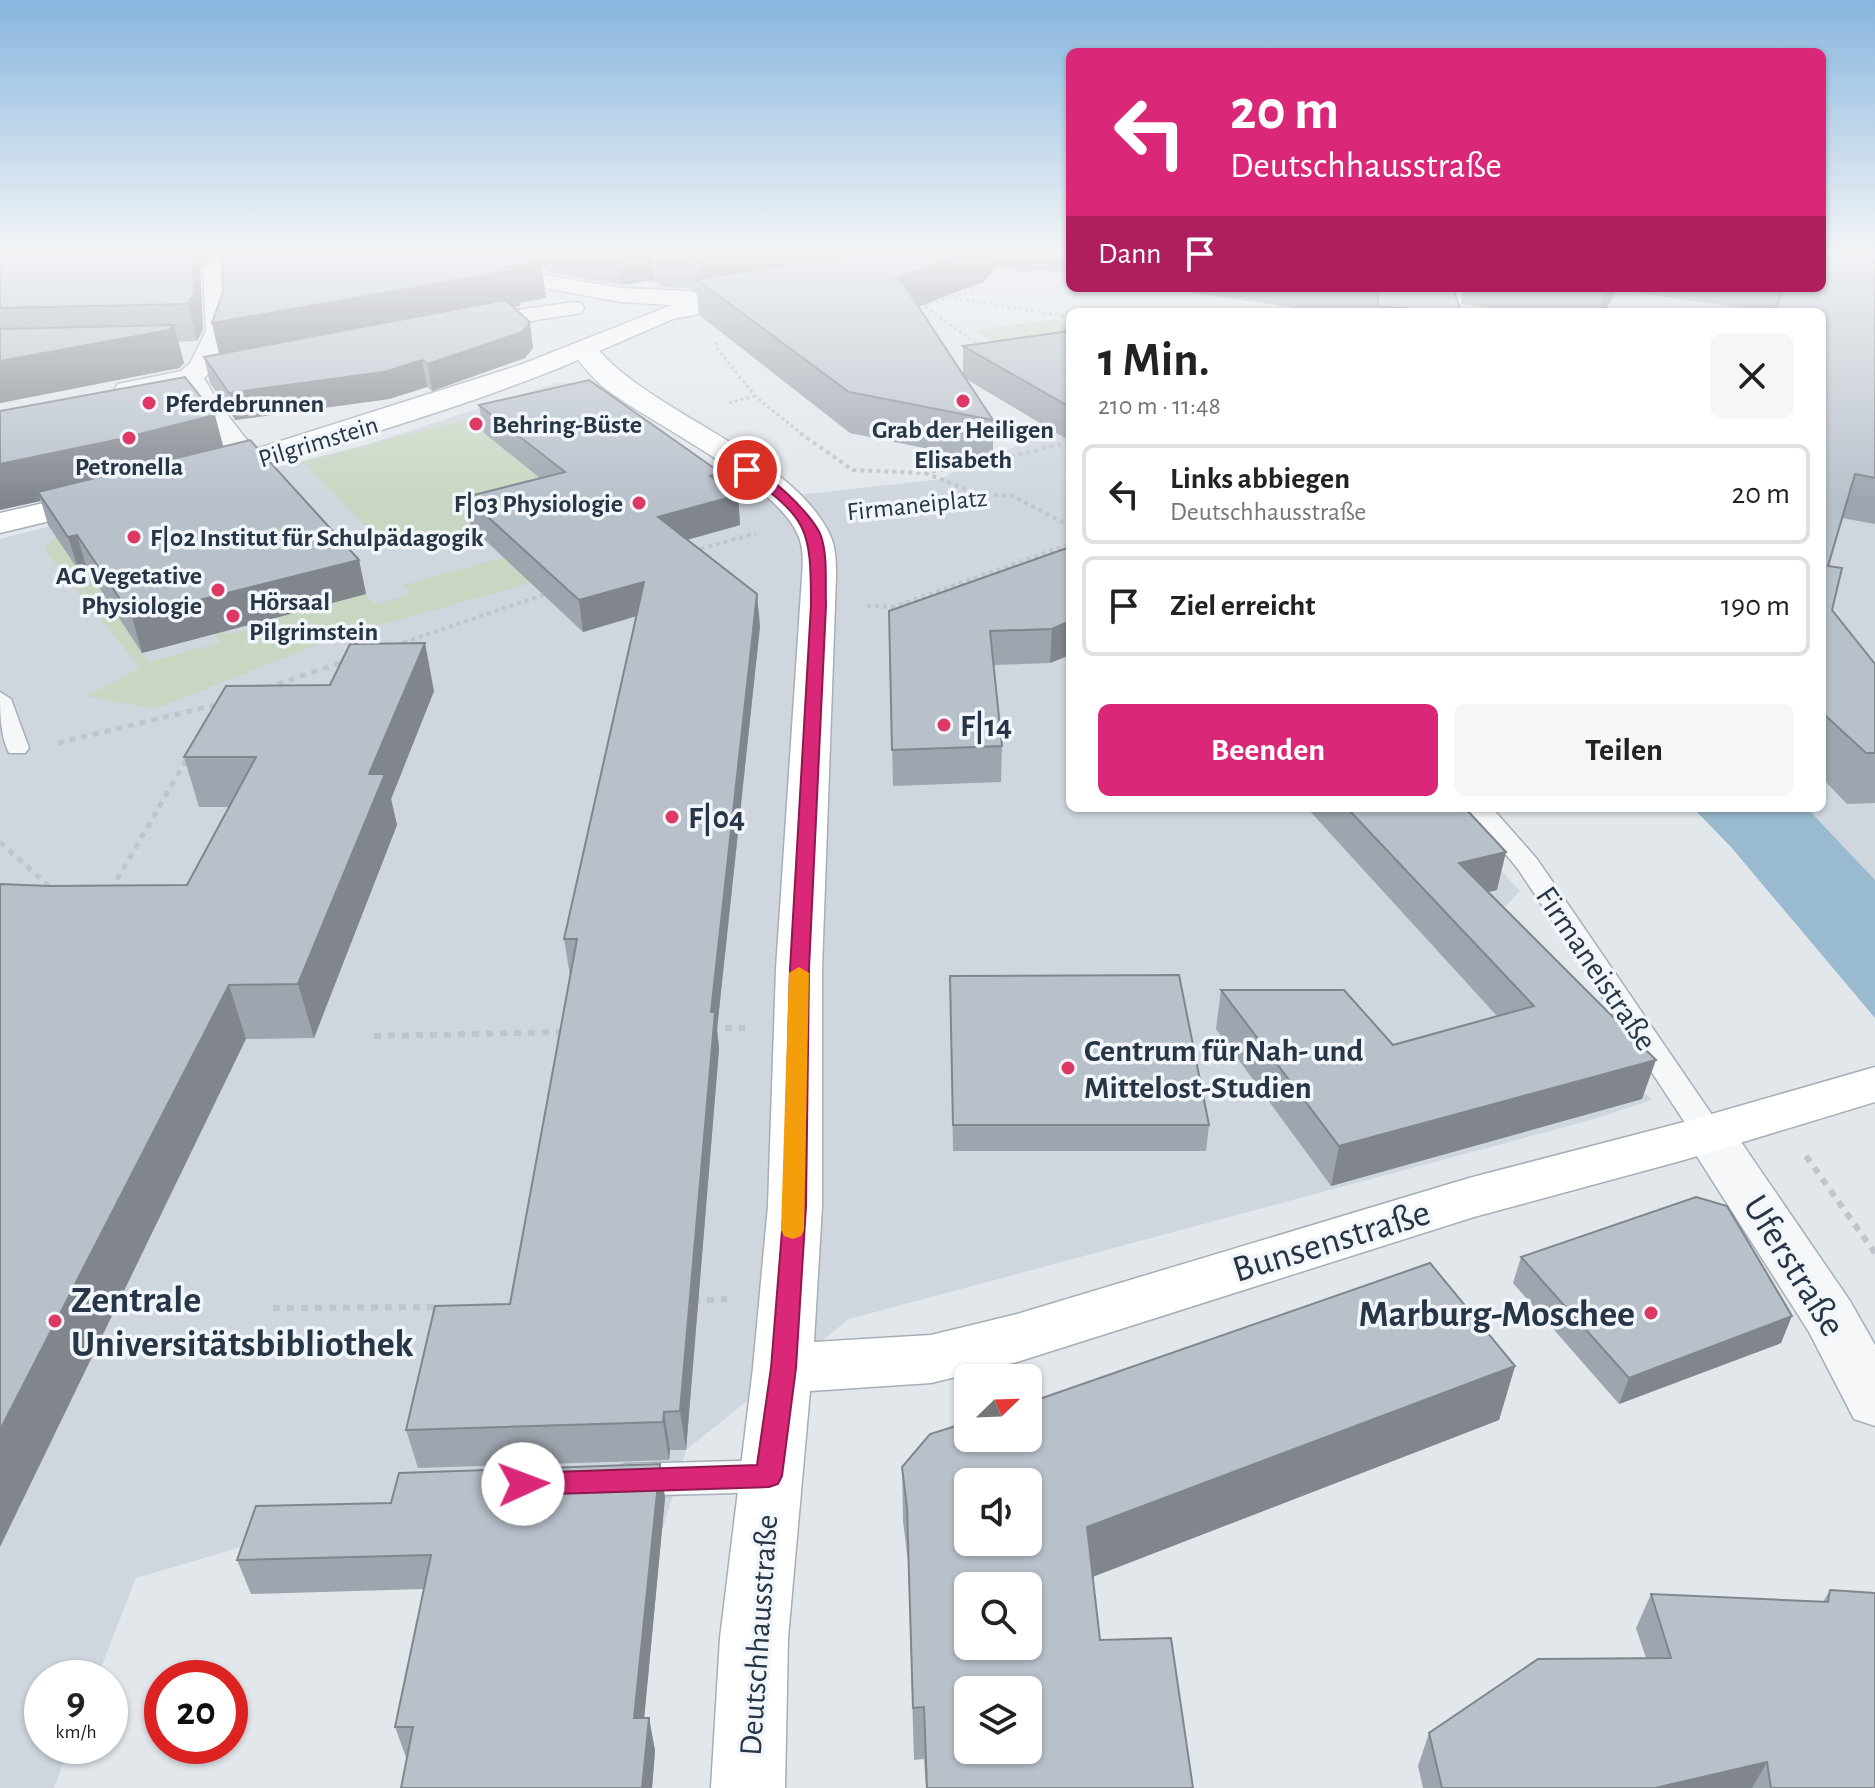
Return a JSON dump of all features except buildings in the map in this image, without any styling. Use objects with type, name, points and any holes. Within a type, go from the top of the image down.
[{"type":"main road","points":[[580,335],[583,350]]},
{"type":"main road","name":"Pilgrimstein","points":[[186,480],[470,392],[616,335]]},
{"type":"main road","name":"Deutschhausstraße","points":[[583,350],[610,378],[772,487],[805,519],[818,551],[797,1027],[795,1206],[783,1368],[754,1638],[748,1788]]},
{"type":"main road","points":[[0,523],[124,494]]},
{"type":"main road","name":"Bunsenstraße","points":[[783,1368],[931,1359],[1017,1338],[1469,1198],[1693,1111],[1776,1114],[1861,1089]]},
{"type":"street","points":[[214,361],[218,335]]},
{"type":"street","points":[[174,353],[214,361]]},
{"type":"street","points":[[214,361],[201,367],[196,396],[249,462]]},
{"type":"street","points":[[106,401],[196,396]]},
{"type":"street","name":"Uferstraße","points":[[1693,1111],[1830,1317],[1875,1401]]},
{"type":"lane","points":[[0,699],[17,748]]},
{"type":"lane","name":"Firmaneistraße","points":[[1482,812],[1528,864],[1693,1111]]},
{"type":"lane","points":[[584,1482],[769,1476]]},
{"type":"path","points":[[966,335],[985,349]]},
{"type":"path","points":[[715,336],[716,347],[755,396],[817,447],[853,470],[924,473],[998,460],[1066,443]]},
{"type":"path","points":[[716,406],[755,396]]},
{"type":"path","points":[[924,473],[976,493]]},
{"type":"path","name":"Firmaneiplatz","points":[[687,553],[841,510],[976,493],[1013,496],[1066,524]]},
{"type":"path","points":[[818,605],[893,607],[1066,545]]},
{"type":"path","points":[[387,648],[555,591]]},
{"type":"path","points":[[258,690],[358,657]]},
{"type":"path","points":[[17,748],[79,740],[232,700]]},
{"type":"path","points":[[211,718],[219,704]]},
{"type":"path","points":[[107,897],[195,746]]},
{"type":"path","points":[[0,842],[53,889],[53,900]]},
{"type":"path","points":[[708,1028],[797,1027]]},
{"type":"path","points":[[374,1036],[581,1031]]},
{"type":"path","points":[[1776,1114],[1875,1253]]},
{"type":"path","points":[[273,1308],[455,1307]]},
{"type":"shaded area","points":[[1826,335],[1875,335],[1875,880],[1811,812],[1826,812]]},
{"type":"shaded area","points":[[556,383],[582,383],[762,499],[942,479],[980,455],[1013,448],[1022,437],[1066,425],[1066,812],[1448,812],[1520,891],[1482,931],[1652,1100],[1591,1120],[849,1319],[686,1450],[663,1528],[265,1540],[136,1578],[104,1660],[24,1660],[24,1764],[63,1764],[54,1788],[0,1788],[0,539],[369,444]]},
{"type":"green space","points":[[983,335],[1066,335],[1066,342],[1001,351]]},
{"type":"green space","points":[[466,419],[509,453],[604,492],[387,549],[303,462]]},
{"type":"green space","points":[[629,523],[660,547],[334,638],[155,709],[86,696],[140,668],[44,549],[56,536],[144,555],[134,640],[149,662],[220,642],[215,634],[224,631],[227,635],[257,627],[261,622],[365,594],[374,605],[411,594],[403,585]]},
{"type":"water","points":[[1697,812],[1811,812],[1875,880],[1875,1018],[1731,847]]},
{"type":"slow traffic","points":[[793,1230],[799,973]]},
{"type":"place","name":"Grab der Heiligen Elisabeth","points":[[963,401]]},
{"type":"place","name":"Pferdebrunnen","points":[[149,403]]},
{"type":"place","name":"Behring-Büste","points":[[476,424]]},
{"type":"place","name":"Petronella","points":[[129,438]]},
{"type":"place","name":"F|03 Physiologie","points":[[639,503]]},
{"type":"place","name":"F|02 Institut für Schulpädagogik","points":[[134,537]]},
{"type":"place","name":"AG Vegetative Physiologie","points":[[218,590]]},
{"type":"place","name":"Hörsaal Pilgrimstein","points":[[233,616]]},
{"type":"place","name":"F|14","points":[[944,725]]},
{"type":"place","name":"F|04","points":[[672,817]]},
{"type":"place","name":"Centrum für Nah- und Mittelost-Studien","points":[[1068,1068]]},
{"type":"place","name":"Marburg-Moschee","points":[[1651,1313]]},
{"type":"place","name":"Zentrale Universitätsbibliothek","points":[[55,1321]]},
{"type":"route","points":[[523,1484],[769,1476],[783,1368],[795,1206],[799,969],[818,605],[818,551],[805,519],[772,487],[747,470]]}]
